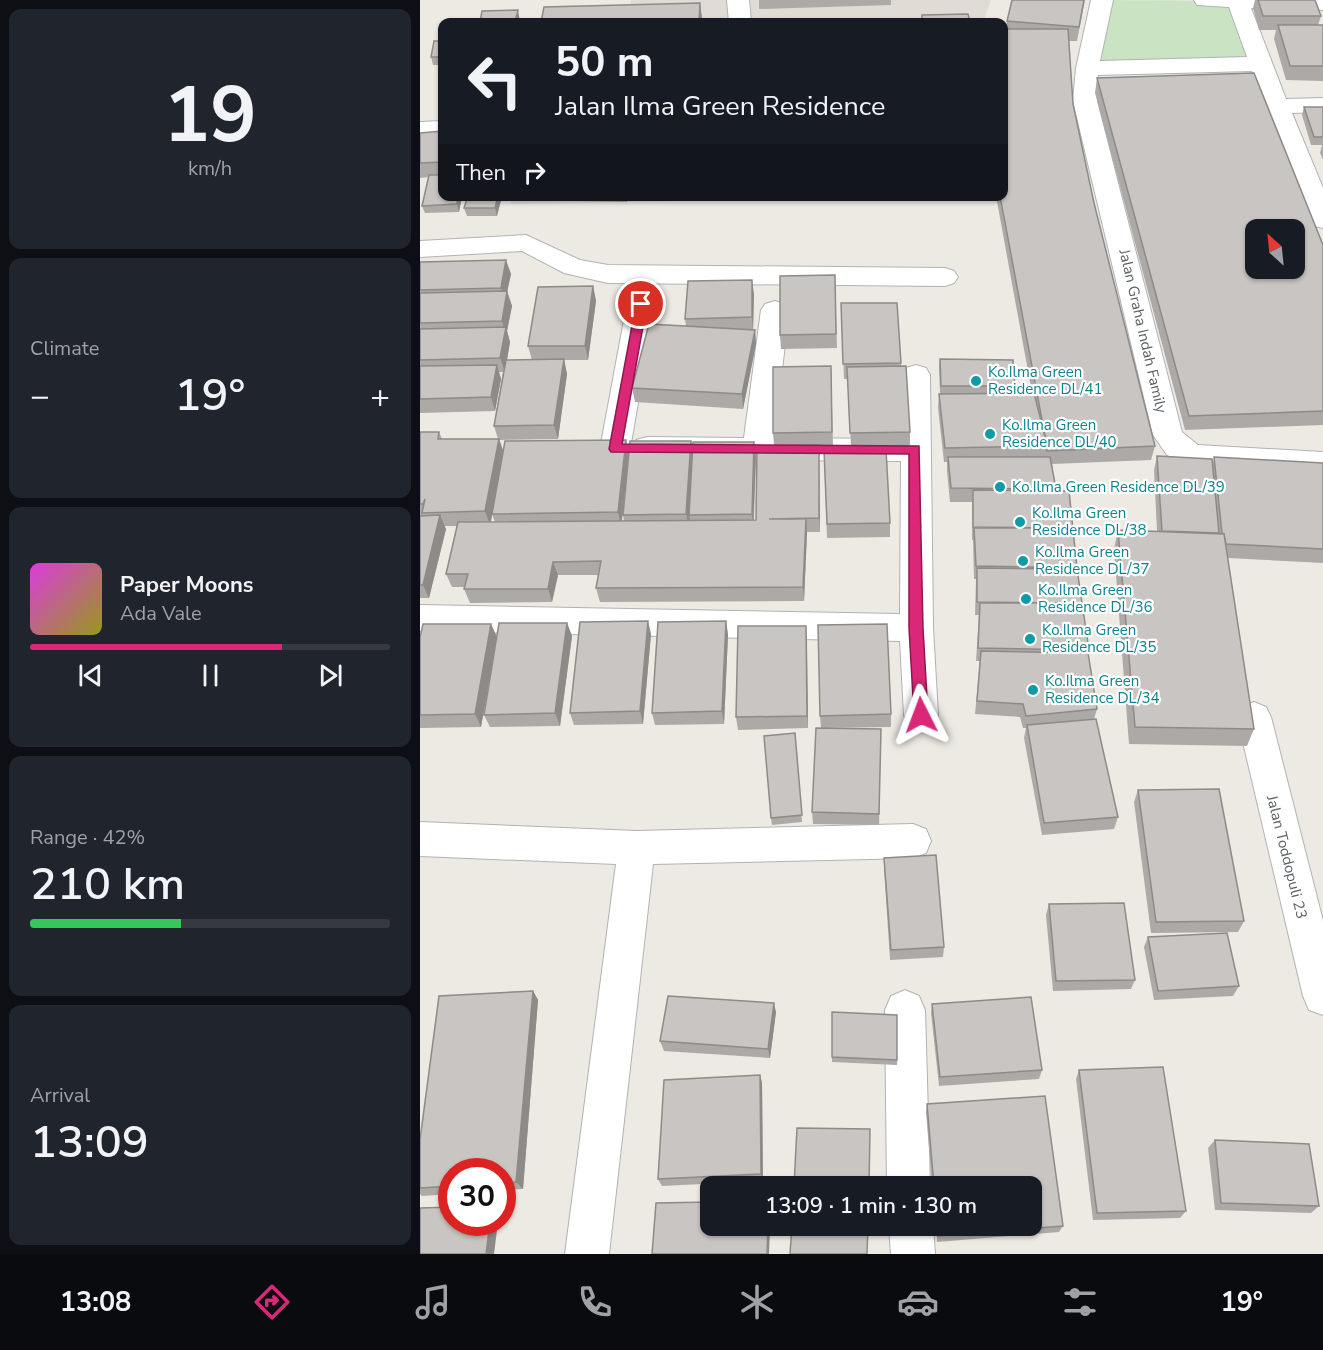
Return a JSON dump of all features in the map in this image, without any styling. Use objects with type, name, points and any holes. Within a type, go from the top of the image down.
[{"type":"street","points":[[738,0],[740,18]]},
{"type":"street","name":"Jalan Graha Indah Family","points":[[1103,0],[1087,68],[1085,88],[1088,116],[1114,209],[1168,435],[1177,447],[1192,456],[1323,463]]},
{"type":"street","points":[[1205,0],[1323,3]]},
{"type":"street","points":[[1238,1],[1259,64],[1279,106],[1323,220]]},
{"type":"street","points":[[1087,68],[1259,64]]},
{"type":"street","points":[[1279,106],[1323,105]]},
{"type":"street","points":[[420,129],[438,128]]},
{"type":"street","points":[[420,249],[526,243],[573,267],[608,274],[945,278]]},
{"type":"street","points":[[641,304],[604,448],[758,447],[915,450]]},
{"type":"street","points":[[758,447],[775,310]]},
{"type":"street","points":[[916,375],[916,628],[921,715]]},
{"type":"street","points":[[420,618],[916,628]]},
{"type":"street","name":"Jalan Toddopuli 23","points":[[1254,717],[1318,958],[1323,996]]},
{"type":"street","points":[[420,839],[637,848],[913,841]]},
{"type":"street","points":[[587,1254],[617,993],[637,848]]},
{"type":"street","points":[[905,1010],[909,1176]]},
{"type":"street","points":[[912,1236],[913,1254]]},
{"type":"shaded area","points":[[631,0],[991,0],[984,18],[598,18],[629,16]]},
{"type":"shaded area","points":[[511,201],[673,201],[511,204]]},
{"type":"green space","points":[[1106,0],[1238,1],[1258,64],[1087,68]]},
{"type":"building","points":[[1012,0],[1084,0],[1079,27],[1008,21]]},
{"type":"building","points":[[1258,0],[1315,0],[1321,16],[1263,16]]},
{"type":"building","points":[[700,3],[699,18],[542,18],[544,7]]},
{"type":"building","points":[[518,10],[516,18],[481,18],[482,11]]},
{"type":"building","points":[[968,14],[969,18],[922,18],[922,15]]},
{"type":"building","points":[[1278,25],[1323,25],[1323,66],[1290,66]]},
{"type":"building","points":[[1008,29],[1068,29],[1073,104],[1094,203],[1155,446],[1047,451],[1047,446],[945,448],[939,394],[1034,393],[1046,441],[1001,201],[1008,201]]},
{"type":"building","points":[[434,41],[438,41],[438,57],[431,57]]},
{"type":"building","points":[[1254,73],[1323,245],[1323,411],[1189,416],[1097,78]]},
{"type":"building","points":[[1304,107],[1323,107],[1323,137],[1314,137]]},
{"type":"building","points":[[438,131],[438,162],[420,163],[420,133]]},
{"type":"building","points":[[429,175],[438,175],[438,201],[457,201],[457,204],[422,206]]},
{"type":"building","points":[[466,201],[497,201],[495,208],[464,208]]},
{"type":"building","points":[[506,260],[501,288],[420,290],[420,262]]},
{"type":"building","points":[[835,275],[836,334],[780,335],[780,276]]},
{"type":"building","points":[[752,280],[752,317],[685,319],[688,281]]},
{"type":"building","points":[[593,286],[585,346],[528,346],[538,287]]},
{"type":"building","points":[[507,291],[502,321],[420,323],[420,293]]},
{"type":"building","points":[[841,303],[897,303],[901,363],[843,364]]},
{"type":"building","points":[[649,324],[755,330],[742,394],[632,388]]},
{"type":"building","points":[[506,327],[500,358],[420,360],[420,329]]},
{"type":"building","points":[[564,359],[554,425],[494,426],[506,360]]},
{"type":"building","name":"Ko.Ilma Green Residence DL/41","points":[[940,359],[1013,360],[1015,386],[941,386]]},
{"type":"building","points":[[497,365],[491,397],[420,399],[420,366]]},
{"type":"building","points":[[831,366],[832,432],[773,433],[773,367]]},
{"type":"building","points":[[906,366],[910,432],[850,433],[847,367]]},
{"type":"building","points":[[420,432],[439,432],[438,439],[499,439],[485,511],[422,513],[425,499],[423,504],[420,504]]},
{"type":"building","points":[[626,440],[618,512],[492,514],[505,441]]},
{"type":"building","points":[[630,441],[691,441],[686,514],[623,515]]},
{"type":"building","points":[[693,442],[754,442],[752,514],[689,515]]},
{"type":"building","points":[[819,445],[819,518],[769,519],[806,519],[803,587],[596,588],[601,561],[553,562],[548,589],[464,589],[468,574],[446,574],[458,522],[756,520],[757,446]]},
{"type":"building","points":[[886,449],[890,523],[827,524],[824,450]]},
{"type":"building","points":[[1157,456],[1212,459],[1219,533],[1162,531]]},
{"type":"building","points":[[948,457],[1050,457],[1056,489],[951,488]]},
{"type":"building","points":[[1214,457],[1323,463],[1323,549],[1226,544],[1222,533]]},
{"type":"building","points":[[973,490],[1069,491],[1077,568],[976,566],[974,528],[1052,528],[973,527]]},
{"type":"building","points":[[440,515],[423,585],[420,585],[420,516]]},
{"type":"building","points":[[1118,530],[1224,534],[1254,729],[1135,727]]},
{"type":"building","points":[[977,568],[1077,569],[1089,650],[978,648],[980,603],[1064,603],[977,602]]},
{"type":"building","points":[[648,621],[640,711],[570,713],[580,622]]},
{"type":"building","points":[[726,621],[722,711],[652,713],[658,622]]},
{"type":"building","points":[[499,623],[567,623],[555,713],[484,715]]},
{"type":"building","points":[[423,624],[491,624],[475,714],[420,715],[420,637]]},
{"type":"building","points":[[887,624],[891,714],[820,716],[818,625]]},
{"type":"building","points":[[738,626],[806,626],[807,716],[736,717]]},
{"type":"building","name":"Ko.Ilma Green Residence DL/34","points":[[981,651],[1088,653],[1097,709],[1026,716],[1023,704],[977,701]]},
{"type":"building","points":[[1096,719],[1118,817],[1044,823],[1027,725]]},
{"type":"building","points":[[816,728],[881,729],[879,814],[812,812]]},
{"type":"building","points":[[795,733],[802,815],[771,818],[764,736]]},
{"type":"building","points":[[1219,789],[1244,921],[1156,922],[1138,790]]},
{"type":"building","points":[[936,855],[944,947],[891,950],[884,858]]},
{"type":"building","points":[[1124,903],[1135,980],[1056,981],[1049,904]]},
{"type":"building","points":[[1227,933],[1239,986],[1158,991],[1148,937]]},
{"type":"building","points":[[533,991],[516,1182],[516,1158],[438,1158],[438,1187],[420,1188],[420,1140],[439,996]]},
{"type":"building","points":[[668,996],[774,1003],[768,1049],[660,1041]]},
{"type":"building","points":[[1031,997],[1042,1070],[940,1077],[932,1004]]},
{"type":"building","points":[[832,1012],[897,1015],[897,1060],[832,1057]]},
{"type":"building","points":[[1163,1067],[1186,1211],[1097,1213],[1079,1070]]},
{"type":"building","points":[[760,1075],[761,1174],[658,1179],[664,1080]]},
{"type":"building","points":[[1045,1096],[1063,1226],[1042,1228],[1042,1176],[933,1176],[927,1104]]},
{"type":"building","points":[[797,1128],[870,1129],[869,1176],[795,1176]]},
{"type":"building","points":[[1215,1140],[1309,1144],[1319,1206],[1221,1203]]},
{"type":"building","points":[[700,1202],[700,1236],[768,1236],[767,1254],[652,1254],[656,1203]]},
{"type":"building","points":[[438,1207],[438,1236],[488,1236],[486,1254],[420,1254],[420,1208]]},
{"type":"building","points":[[791,1236],[868,1236],[867,1254],[790,1254]]},
{"type":"place","name":"Ko.Ilma Green Residence DL/41","points":[[976,381]]},
{"type":"place","name":"Ko.Ilma Green Residence DL/40","points":[[990,434]]},
{"type":"place","name":"Ko.Ilma Green Residence DL/39","points":[[1000,487]]},
{"type":"place","name":"Ko.Ilma Green Residence DL/38","points":[[1020,522]]},
{"type":"place","name":"Ko.Ilma Green Residence DL/37","points":[[1023,561]]},
{"type":"place","name":"Ko.Ilma Green Residence DL/36","points":[[1026,599]]},
{"type":"place","name":"Ko.Ilma Green Residence DL/35","points":[[1030,639]]},
{"type":"place","name":"Ko.Ilma Green Residence DL/34","points":[[1033,690]]},
{"type":"route","points":[[641,304],[615,449],[758,447],[915,450],[916,628],[921,715]]}]
